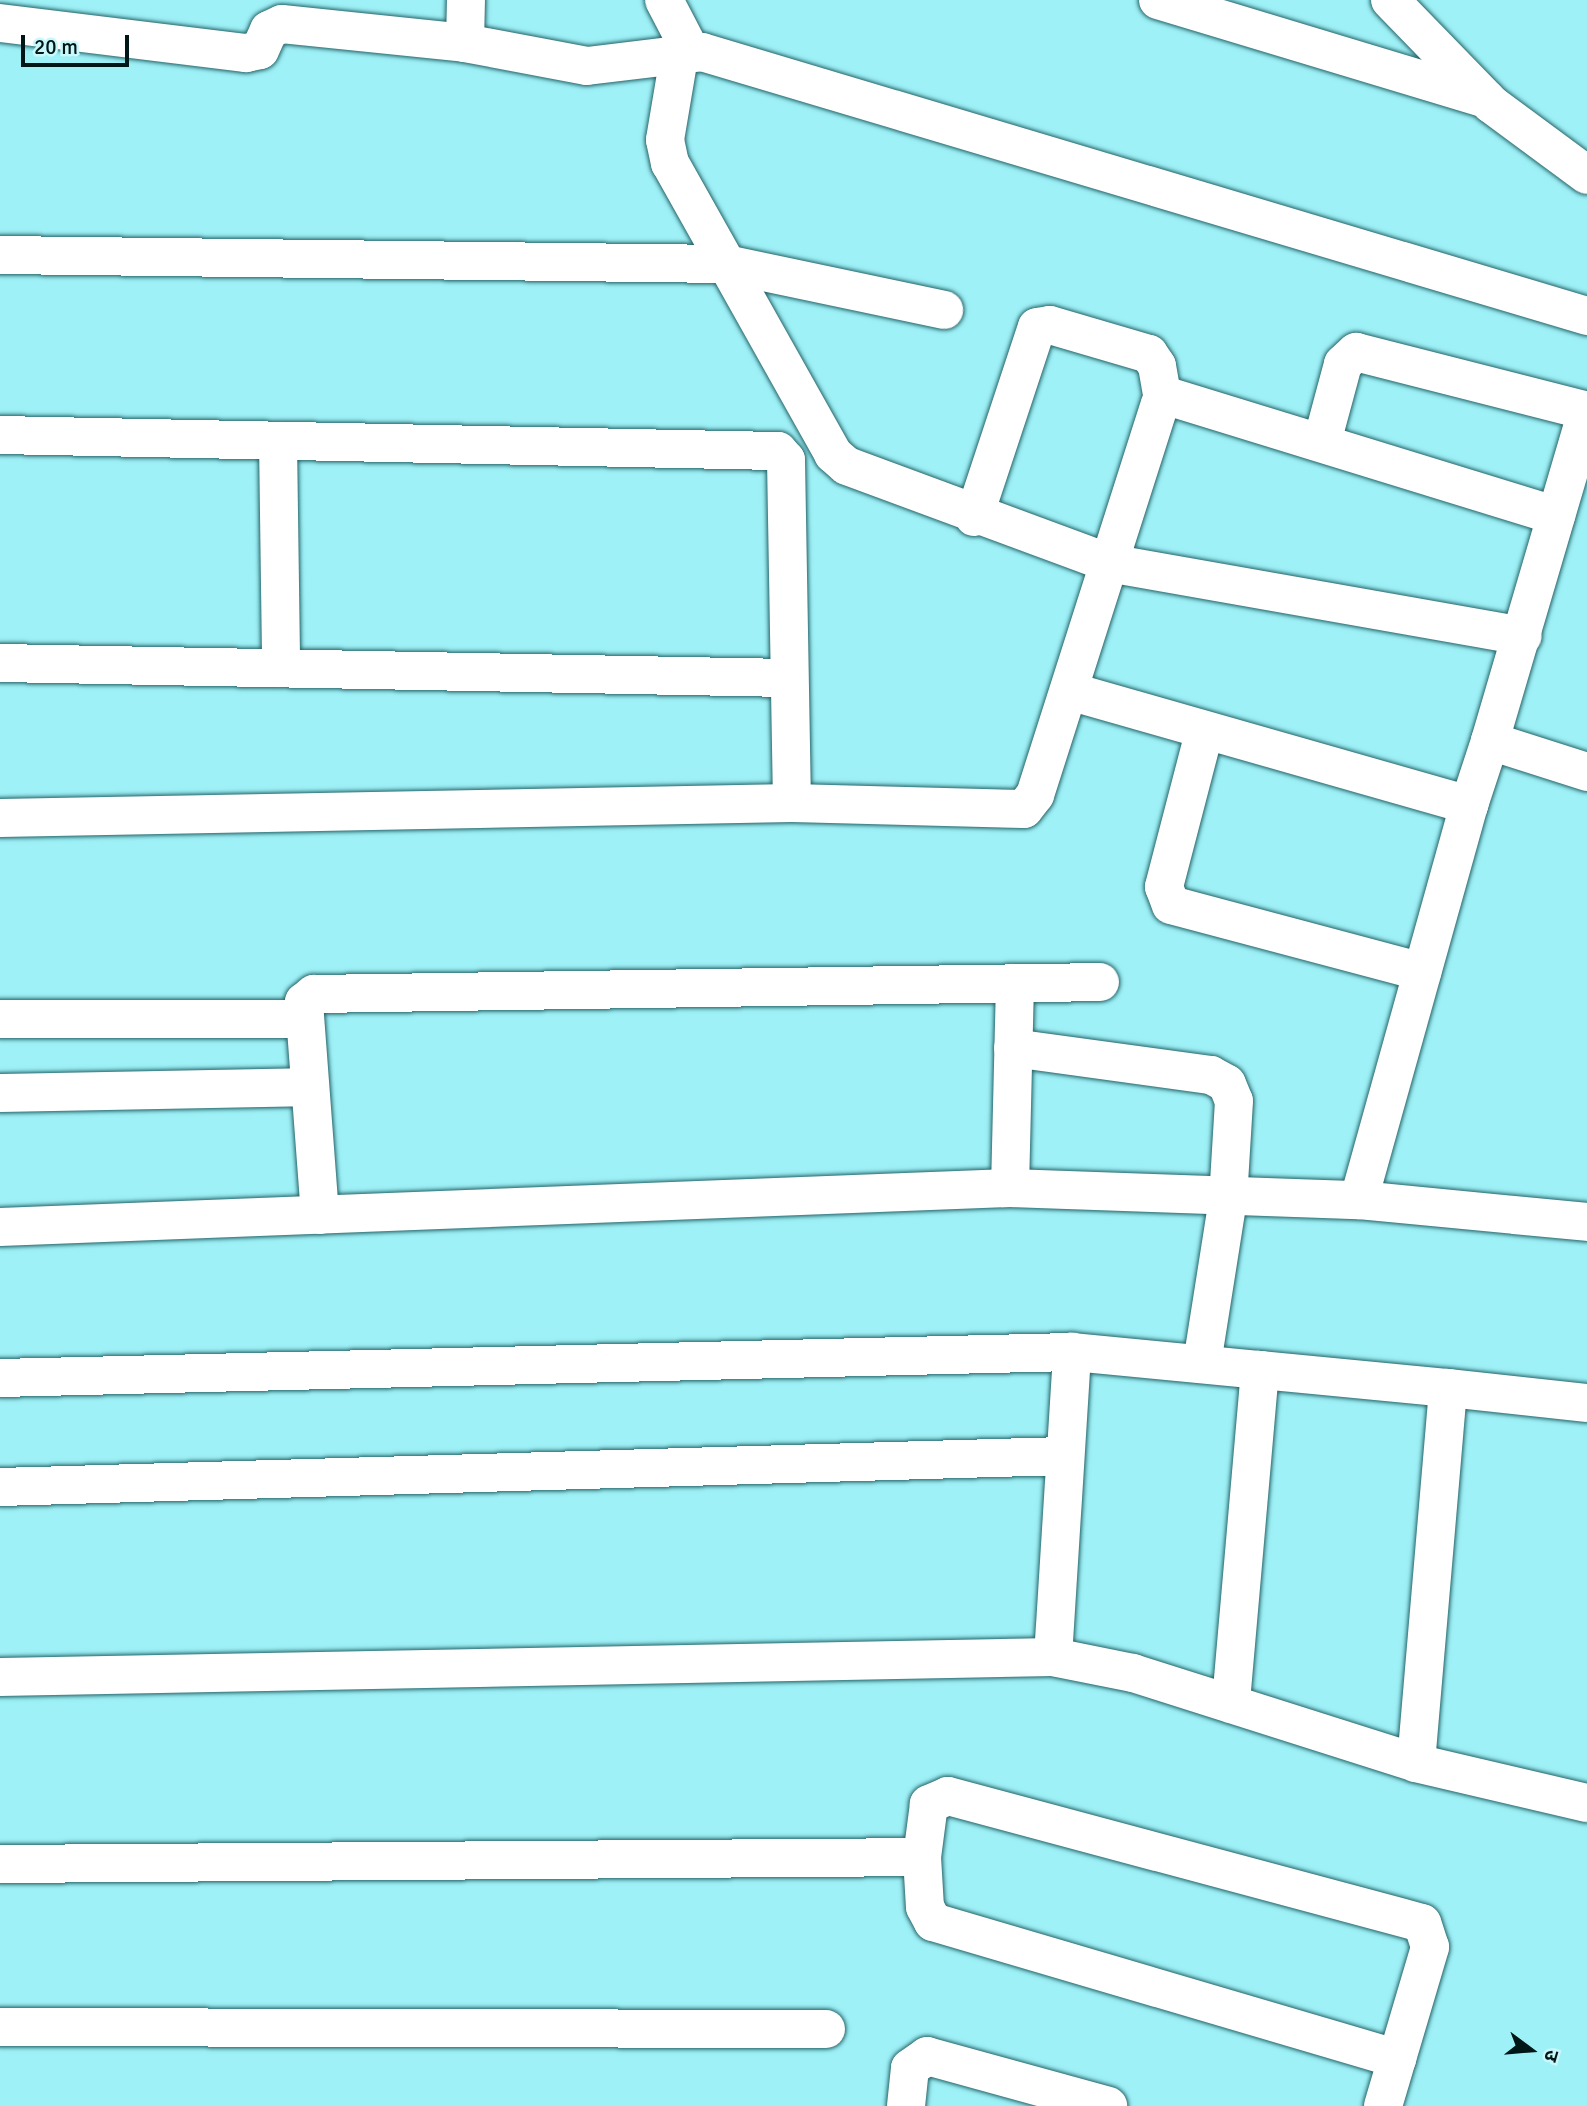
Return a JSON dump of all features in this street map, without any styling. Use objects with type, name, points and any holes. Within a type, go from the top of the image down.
[{"type":"street","points":[[256,52],[262,0]]},
{"type":"street","points":[[465,43],[466,0]]},
{"type":"street","points":[[664,0],[685,50],[667,155],[833,454],[855,471],[974,517],[1109,563],[1523,636]]},
{"type":"street","points":[[1158,0],[1486,99]]},
{"type":"street","points":[[1390,0],[1486,99],[1587,176]]},
{"type":"street","points":[[0,23],[75,16],[256,52]]},
{"type":"street","points":[[256,52],[269,30],[282,24],[465,43],[587,65],[685,50],[1587,316]]},
{"type":"street","points":[[0,255],[726,264],[944,310]]},
{"type":"street","points":[[0,818],[792,803],[1024,809],[1035,795],[1163,400],[1157,366],[1149,354],[1050,325],[1037,327],[974,517]]},
{"type":"street","points":[[1322,442],[1343,364],[1356,352],[1587,411],[1523,636],[1469,805],[1359,1200]]},
{"type":"street","points":[[1163,400],[1178,397],[1556,516]]},
{"type":"street","points":[[0,435],[778,451],[786,460],[792,803]]},
{"type":"street","points":[[278,441],[281,668]]},
{"type":"street","points":[[0,663],[789,678]]},
{"type":"street","points":[[1069,691],[1204,733],[1469,805]]},
{"type":"street","points":[[1204,733],[1164,887],[1171,905],[1422,972]]},
{"type":"street","points":[[1490,741],[1587,772]]},
{"type":"street","points":[[320,1215],[304,1002],[314,994],[1100,982]]},
{"type":"street","points":[[1010,1188],[1015,983]]},
{"type":"street","points":[[0,1019],[305,1019]]},
{"type":"street","points":[[1013,1048],[1211,1075],[1227,1084],[1234,1101],[1228,1199],[1202,1364]]},
{"type":"street","points":[[0,1093],[310,1087]]},
{"type":"street","points":[[0,1227],[1010,1188],[1228,1199],[1359,1200],[1587,1222]]},
{"type":"street","points":[[1053,1657],[1062,1456],[1072,1352]]},
{"type":"street","points":[[0,1378],[1072,1352],[1587,1403]]},
{"type":"street","points":[[1231,1703],[1260,1370]]},
{"type":"street","points":[[1416,1763],[1448,1388]]},
{"type":"street","points":[[0,1487],[1062,1456]]},
{"type":"street","points":[[0,1677],[1053,1657],[1231,1703],[1416,1763],[1587,1802]]},
{"type":"street","points":[[1383,2106],[1397,2059],[1430,1947],[1422,1923],[948,1796],[927,1807],[922,1857],[925,1907],[933,1922],[1397,2059]]},
{"type":"street","points":[[0,1864],[922,1857]]},
{"type":"street","points":[[0,2027],[826,2029]]},
{"type":"street","points":[[906,2106],[910,2068],[927,2056],[1108,2106]]}]
